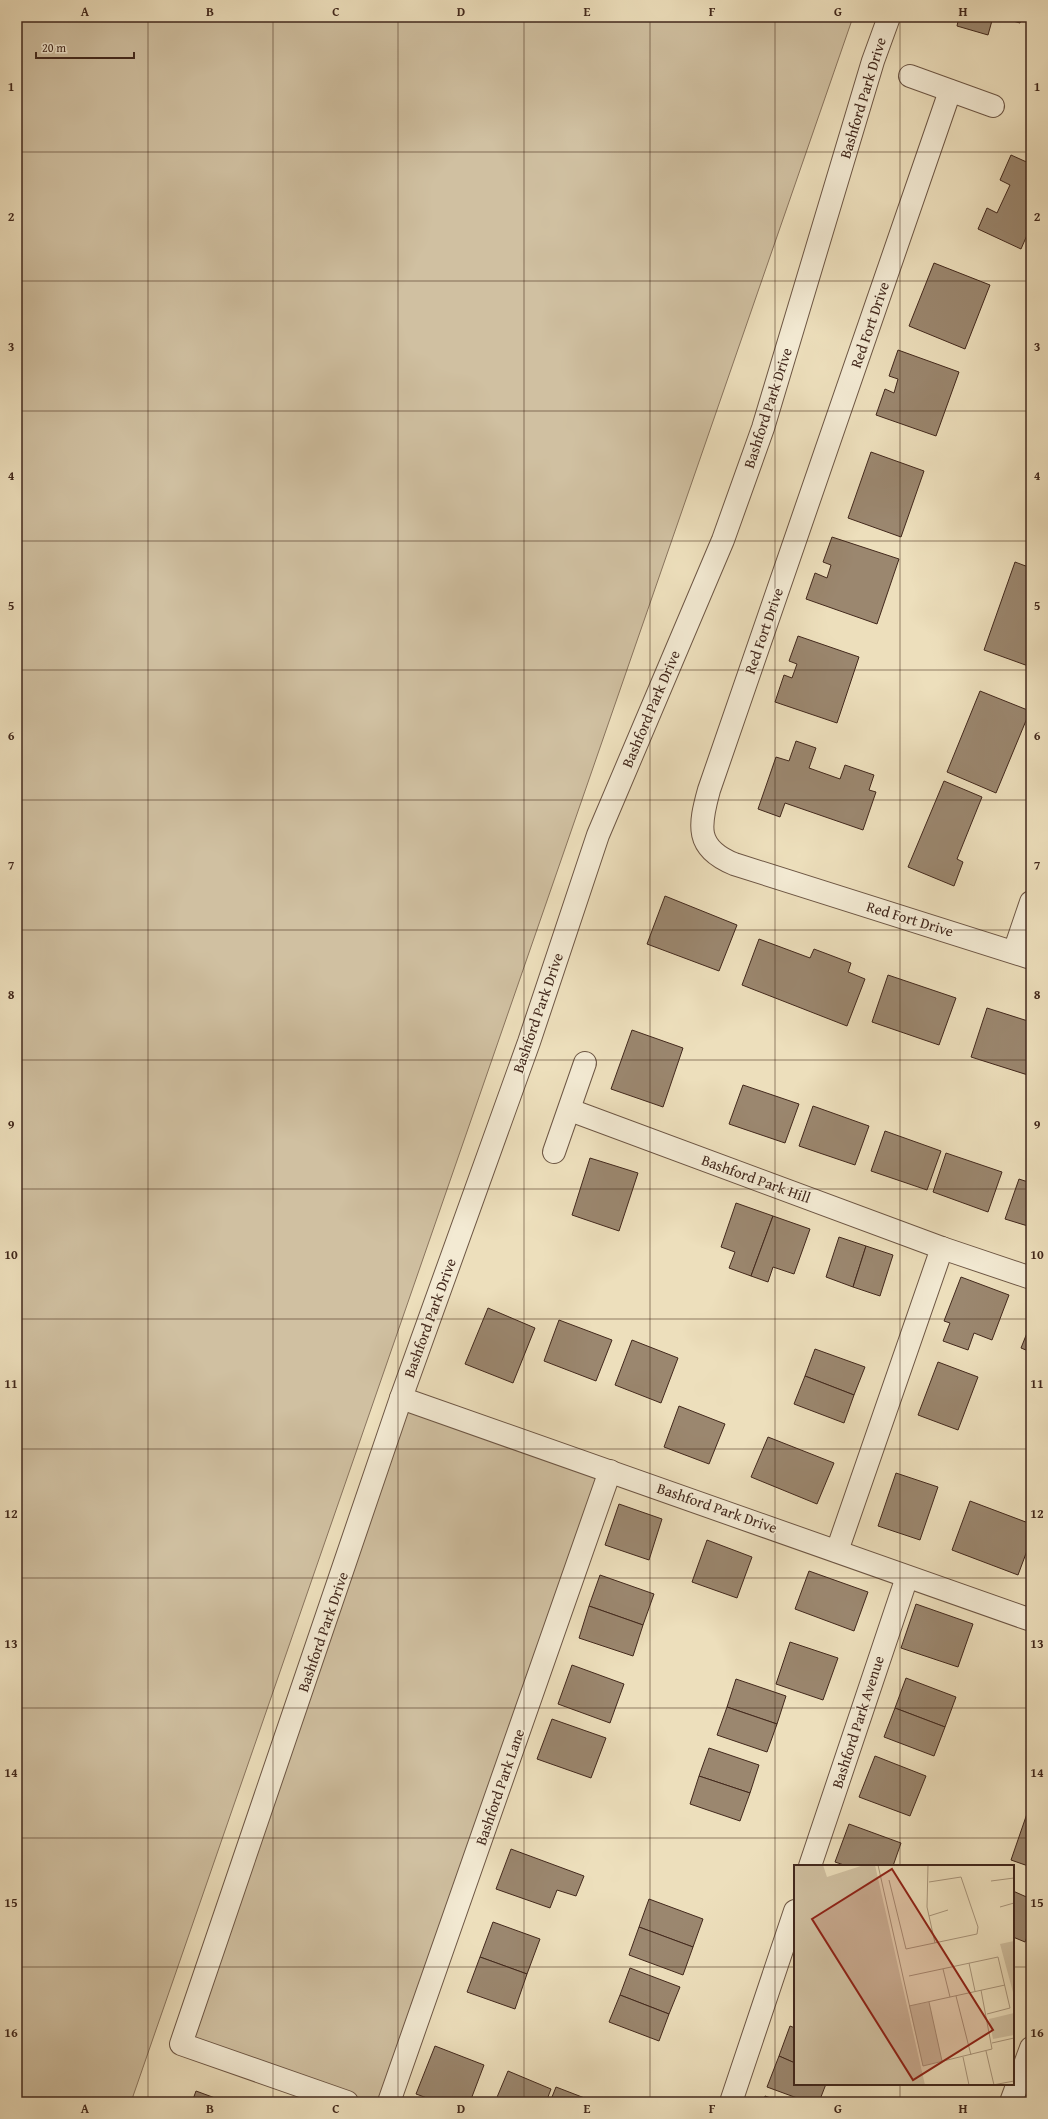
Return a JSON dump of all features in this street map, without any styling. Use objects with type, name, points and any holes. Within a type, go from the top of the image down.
[{"type":"street","name":"Bashford Park Drive","points":[[347,2102],[181,2044],[298,1706],[401,1398],[529,1042],[598,835],[723,540],[764,428],[873,61],[889,17]]},
{"type":"street","points":[[910,76],[993,106]]},
{"type":"street","name":"Red Fort Drive","points":[[950,91],[709,790],[702,816],[702,834],[711,850],[729,862],[1022,955]]},
{"type":"street","points":[[1022,955],[1031,902]]},
{"type":"street","points":[[554,1152],[570,1110],[585,1063]]},
{"type":"street","name":"Bashford Park Hill","points":[[570,1110],[942,1248],[1031,1278]]},
{"type":"street","points":[[838,1551],[942,1248]]},
{"type":"street","name":"Bashford Park Drive","points":[[401,1398],[1031,1620]]},
{"type":"street","name":"Bashford Park Lane","points":[[389,2102],[610,1471]]},
{"type":"street","name":"Bashford Park Avenue","points":[[810,1865],[907,1577]]},
{"type":"street","points":[[731,2102],[794,1914]]},
{"type":"street","points":[[1010,2102],[1031,2048]]},
{"type":"shaded area","points":[[17,17],[853,17],[131,2102],[17,2102]]},
{"type":"shaded area","points":[[401,1398],[610,1471],[389,2102],[347,2102],[181,2044]]},
{"type":"building","points":[[959,17],[993,17],[988,35],[957,26]]},
{"type":"building","points":[[999,17],[1021,17],[1020,23]]},
{"type":"building","points":[[1011,155],[1031,164],[1031,226],[1021,249],[978,229],[987,208],[997,213],[1010,185],[1000,180]]},
{"type":"building","points":[[934,263],[990,285],[965,349],[909,326]]},
{"type":"building","points":[[898,350],[959,372],[936,436],[876,415],[885,389],[894,393],[898,379],[889,376]]},
{"type":"building","points":[[871,452],[924,471],[901,537],[848,518]]},
{"type":"building","points":[[832,537],[899,559],[877,624],[806,599],[815,573],[827,578],[831,565],[823,562]]},
{"type":"building","points":[[1015,562],[1031,568],[1031,667],[984,650]]},
{"type":"building","points":[[798,636],[859,657],[837,723],[775,702],[784,675],[792,678],[797,664],[789,661]]},
{"type":"building","points":[[980,691],[1030,711],[996,793],[947,772]]},
{"type":"building","points":[[796,741],[816,748],[809,768],[840,779],[845,765],[874,775],[869,790],[876,792],[863,830],[785,803],[780,817],[758,809],[776,757],[789,761]]},
{"type":"building","points":[[944,781],[982,797],[957,859],[963,862],[954,886],[908,867]]},
{"type":"building","points":[[665,896],[737,925],[719,971],[647,944]]},
{"type":"building","points":[[759,939],[810,958],[814,949],[851,963],[848,972],[865,979],[847,1026],[742,985]]},
{"type":"building","points":[[888,975],[956,998],[939,1045],[872,1022]]},
{"type":"building","points":[[987,1008],[1031,1022],[1031,1076],[971,1057]]},
{"type":"building","points":[[632,1030],[683,1048],[663,1107],[611,1089]]},
{"type":"building","points":[[743,1085],[799,1104],[785,1143],[729,1124]]},
{"type":"building","points":[[813,1106],[869,1126],[855,1165],[799,1146]]},
{"type":"building","points":[[885,1131],[941,1151],[927,1190],[871,1171]]},
{"type":"building","points":[[946,1153],[1002,1172],[988,1212],[933,1192]]},
{"type":"building","points":[[590,1158],[638,1173],[619,1231],[572,1215]]},
{"type":"building","points":[[1019,1179],[1031,1183],[1031,1227],[1005,1219]]},
{"type":"building","points":[[736,1203],[773,1216],[751,1276],[729,1268],[735,1252],[721,1247]]},
{"type":"building","points":[[773,1216],[810,1229],[794,1274],[773,1267],[768,1282],[751,1276]]},
{"type":"building","points":[[839,1237],[866,1246],[853,1287],[826,1277]]},
{"type":"building","points":[[866,1246],[893,1255],[880,1296],[853,1287]]},
{"type":"building","points":[[961,1277],[1009,1295],[992,1340],[974,1333],[968,1350],[943,1341],[950,1323],[944,1321]]},
{"type":"building","points":[[488,1308],[535,1328],[513,1383],[465,1364]]},
{"type":"building","points":[[559,1320],[612,1340],[596,1381],[544,1361]]},
{"type":"building","points":[[1031,1323],[1031,1352],[1021,1348]]},
{"type":"building","points":[[632,1340],[678,1358],[661,1403],[615,1385]]},
{"type":"building","points":[[815,1349],[865,1367],[854,1395],[805,1376]]},
{"type":"building","points":[[938,1362],[978,1377],[958,1430],[918,1415]]},
{"type":"building","points":[[805,1376],[854,1395],[844,1423],[794,1404]]},
{"type":"building","points":[[679,1406],[725,1424],[709,1464],[664,1447]]},
{"type":"building","points":[[768,1437],[834,1463],[817,1504],[751,1477]]},
{"type":"building","points":[[896,1473],[938,1487],[920,1540],[878,1526]]},
{"type":"building","points":[[970,1501],[1031,1524],[1031,1540],[1018,1575],[952,1550]]},
{"type":"building","points":[[619,1504],[662,1519],[649,1560],[605,1545]]},
{"type":"building","points":[[707,1540],[752,1557],[737,1598],[692,1582]]},
{"type":"building","points":[[809,1571],[868,1592],[854,1631],[795,1609]]},
{"type":"building","points":[[600,1575],[654,1594],[643,1625],[589,1606]]},
{"type":"building","points":[[916,1604],[973,1624],[958,1667],[901,1648]]},
{"type":"building","points":[[589,1606],[643,1625],[633,1656],[579,1638]]},
{"type":"building","points":[[790,1642],[838,1658],[823,1700],[776,1684]]},
{"type":"building","points":[[572,1665],[624,1684],[610,1723],[558,1704]]},
{"type":"building","points":[[906,1678],[956,1697],[945,1727],[895,1708]]},
{"type":"building","points":[[736,1679],[786,1696],[777,1724],[727,1707]]},
{"type":"building","points":[[727,1707],[777,1724],[767,1752],[717,1735]]},
{"type":"building","points":[[895,1708],[945,1727],[934,1756],[884,1737]]},
{"type":"building","points":[[552,1719],[606,1738],[591,1778],[537,1759]]},
{"type":"building","points":[[709,1748],[759,1765],[750,1793],[699,1776]]},
{"type":"building","points":[[875,1756],[926,1776],[910,1816],[859,1797]]},
{"type":"building","points":[[699,1776],[750,1793],[740,1821],[690,1804]]},
{"type":"building","points":[[1030,1805],[1031,1806],[1031,1867],[1011,1860]]},
{"type":"building","points":[[849,1824],[901,1843],[893,1865],[844,1865],[835,1862]]},
{"type":"building","points":[[511,1849],[584,1876],[576,1896],[557,1890],[550,1908],[496,1889]]},
{"type":"building","points":[[1014,1891],[1031,1899],[1031,1927],[1025,1942],[1014,1937]]},
{"type":"building","points":[[649,1899],[703,1919],[693,1947],[639,1927]]},
{"type":"building","points":[[493,1922],[540,1939],[527,1974],[480,1957]]},
{"type":"building","points":[[639,1927],[693,1947],[683,1975],[629,1955]]},
{"type":"building","points":[[480,1957],[527,1974],[515,2009],[467,1992]]},
{"type":"building","points":[[630,1968],[680,1987],[669,2014],[620,1995]]},
{"type":"building","points":[[620,1995],[669,2014],[659,2041],[609,2022]]},
{"type":"building","points":[[790,2026],[794,2028],[794,2063],[779,2056]]},
{"type":"building","points":[[435,2046],[484,2065],[470,2102],[438,2102],[416,2094]]},
{"type":"building","points":[[779,2056],[794,2063],[794,2085],[826,2085],[819,2102],[808,2102],[767,2087]]},
{"type":"building","points":[[508,2071],[551,2089],[546,2102],[495,2102]]},
{"type":"building","points":[[556,2087],[595,2102],[550,2102]]},
{"type":"building","points":[[196,2091],[226,2102],[192,2102]]},
{"type":"building","points":[[765,2096],[782,2102],[763,2102]]}]
